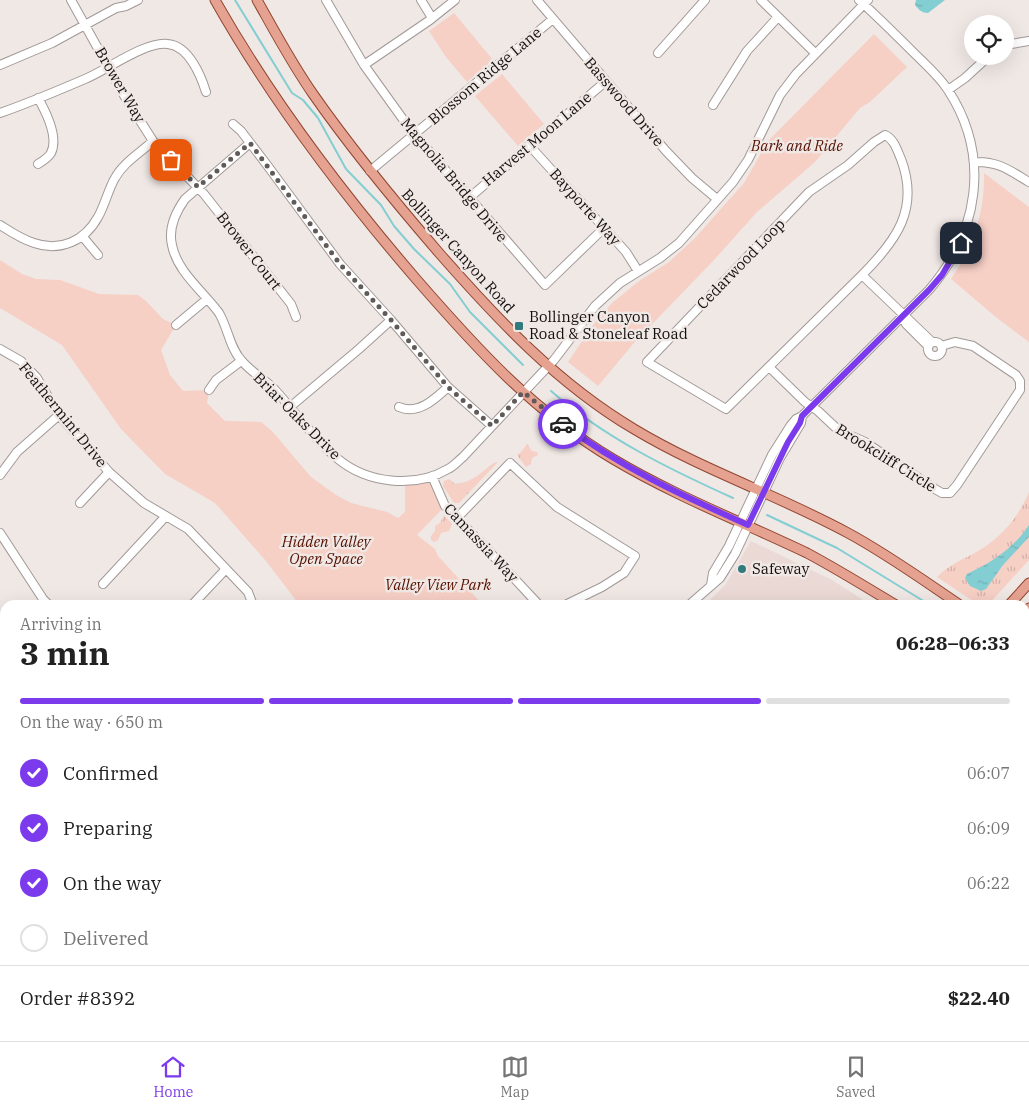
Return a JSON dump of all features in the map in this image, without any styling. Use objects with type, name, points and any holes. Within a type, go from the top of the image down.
[{"type":"main road","points":[[215,0],[252,62],[347,196],[464,334],[523,392],[584,440],[613,459],[678,494],[817,558],[888,600]]},
{"type":"main road","name":"Bollinger Canyon Road","points":[[257,0],[312,93],[370,171],[469,287],[548,366],[605,411],[633,428],[684,456],[847,532],[952,600]]},
{"type":"main road","points":[[1014,600],[1029,583]]},
{"type":"street","name":"Brower Way","points":[[72,0],[125,97],[153,142],[198,187]]},
{"type":"street","points":[[116,8],[121,0]]},
{"type":"street","points":[[0,65],[52,43],[116,8],[126,6],[138,0]]},
{"type":"street","name":"Magnolia Bridge Drive","points":[[326,0],[364,65],[415,135],[545,285],[604,228]]},
{"type":"street","points":[[421,0],[432,18]]},
{"type":"street","points":[[364,65],[455,0]]},
{"type":"street","name":"Basswood Drive","points":[[537,0],[605,82],[666,151],[692,178],[717,199]]},
{"type":"street","points":[[658,53],[705,0]]},
{"type":"street","points":[[761,0],[815,53]]},
{"type":"street","points":[[694,600],[710,585],[714,573],[744,523],[760,491],[800,423],[802,416],[904,316],[942,275],[961,243],[968,223],[974,194],[974,162],[968,133],[948,90],[934,72],[864,1]]},
{"type":"street","name":"Briar Oaks Drive","points":[[250,143],[198,187],[185,199],[179,208],[171,229],[171,238],[173,250],[179,262],[220,314],[241,361],[270,384],[338,459],[364,474],[378,479],[394,481],[412,480],[432,476],[448,469],[463,457],[565,347],[595,306],[620,283],[660,258],[679,243],[733,182],[748,160],[780,95],[796,74],[864,1]]},
{"type":"street","points":[[713,105],[747,50],[778,17]]},
{"type":"street","name":"Blossom Ridge Lane","points":[[370,171],[553,19]]},
{"type":"street","points":[[1014,44],[1029,41]]},
{"type":"street","points":[[0,113],[87,78],[149,46],[168,44],[182,49],[201,75],[206,92]]},
{"type":"street","points":[[948,90],[966,78],[979,65]]},
{"type":"street","name":"Harvest Moon Lane","points":[[469,198],[605,82]]},
{"type":"street","points":[[38,98],[52,131],[54,146],[48,158],[38,164]]},
{"type":"street","points":[[233,124],[250,143],[340,264],[448,387],[492,426]]},
{"type":"street","name":"Cedarwood Loop","points":[[885,135],[893,141],[903,165],[908,186],[906,204],[903,222],[894,239],[862,275],[726,409],[647,362],[809,192],[848,165],[885,135]]},
{"type":"street","points":[[0,225],[24,239],[46,246],[71,243],[83,237],[98,217],[114,179],[121,169],[153,142]]},
{"type":"street","name":"Bayporte Way","points":[[530,145],[626,252],[638,271]]},
{"type":"street","points":[[974,162],[1000,165],[1029,182]]},
{"type":"street","name":"Brower Court","points":[[198,187],[234,229],[286,297],[295,310],[296,317]]},
{"type":"street","points":[[83,237],[98,255]]},
{"type":"street","points":[[862,275],[904,316],[912,321],[930,344],[929,354],[935,356],[941,352],[941,346],[938,343],[930,344]]},
{"type":"street","points":[[176,325],[207,299]]},
{"type":"street","points":[[290,406],[391,320]]},
{"type":"street","name":"Brookcliff Circle","points":[[812,407],[845,433],[865,442],[942,493],[950,493],[958,486],[1020,390],[1020,381],[1016,375],[973,346],[955,342],[941,346]]},
{"type":"street","points":[[0,360],[2,350]]},
{"type":"street","name":"Feathermint Drive","points":[[2,350],[21,361],[36,378],[59,415],[109,472],[144,503],[188,530],[248,592],[251,600]]},
{"type":"street","points":[[209,390],[216,380],[241,361]]},
{"type":"street","points":[[769,367],[812,407]]},
{"type":"street","points":[[399,407],[408,411],[423,407],[448,387]]},
{"type":"street","points":[[0,476],[17,452],[59,415]]},
{"type":"street","points":[[457,518],[510,463],[556,507],[635,556],[624,573],[602,588],[576,600]]},
{"type":"street","points":[[80,503],[109,472]]},
{"type":"street","name":"Camassia Way","points":[[432,476],[445,506],[533,600]]},
{"type":"street","points":[[103,584],[166,516]]},
{"type":"street","points":[[0,533],[45,600]]},
{"type":"street","points":[[197,600],[226,569]]},
{"type":"shaded area","points":[[751,541],[832,580],[863,600],[710,600],[726,584]]},
{"type":"green space","points":[[454,13],[493,60],[467,82],[446,57],[429,31]]},
{"type":"green space","name":"Bark and Ride","points":[[874,34],[907,67],[870,102],[860,108],[815,162],[757,212],[714,260],[633,344],[598,386],[568,362],[593,325],[612,303],[639,281],[669,262],[695,238],[744,183],[768,141]]},
{"type":"green space","points":[[502,74],[544,124],[518,146],[475,96]]},
{"type":"green space","points":[[984,173],[1029,207],[1029,342],[951,279],[966,254],[976,229],[982,202]]},
{"type":"green space","name":"Hidden Valley Open Space","points":[[0,260],[22,274],[36,279],[60,280],[99,294],[138,295],[163,319],[176,325],[161,350],[170,375],[183,391],[209,390],[207,403],[225,421],[261,422],[272,431],[311,477],[336,495],[351,503],[387,512],[398,518],[405,512],[405,480],[432,476],[445,506],[417,535],[435,549],[438,556],[478,600],[295,600],[266,561],[215,503],[165,474],[121,429],[62,345],[0,308]]},
{"type":"green space","points":[[527,444],[538,455],[532,458],[531,464],[526,467],[517,455]]},
{"type":"green space","points":[[498,462],[459,503],[454,503],[443,486],[444,481],[449,479],[455,484],[466,482]]},
{"type":"green space","points":[[1029,492],[1029,560],[993,600],[972,600],[937,577],[949,567],[991,542],[1007,528]]},
{"type":"green space","points":[[444,515],[452,524],[449,531],[441,533],[438,540],[434,542],[431,540],[431,536],[435,531],[435,526],[440,523]]},
{"type":"water","points":[[916,0],[945,0],[928,13],[922,12],[915,5]]},
{"type":"water","points":[[1029,525],[1029,537],[1003,565],[986,589],[981,591],[970,586],[965,578],[967,574],[985,565],[1009,548]]},
{"type":"waterway","points":[[235,0],[292,93],[303,100],[318,118],[346,169],[381,205],[394,226],[414,249],[450,284],[470,312],[523,365]]},
{"type":"waterway","points":[[551,391],[615,438],[685,476],[733,498]]},
{"type":"waterway","points":[[767,515],[837,548],[922,600]]},
{"type":"way so far","points":[[171,160],[198,187],[250,143],[340,264],[448,387],[492,426],[523,392],[563,424]]},
{"type":"place","name":"Bollinger Canyon Road & Stoneleaf Road","points":[[519,326]]},
{"type":"place","name":"Safeway","points":[[742,569]]},
{"type":"route","points":[[563,424],[613,459],[645,477],[748,525],[802,416],[929,290],[942,275],[961,243]]},
{"type":"park label","name":"Valley View Park","points":[[438,585]]}]
